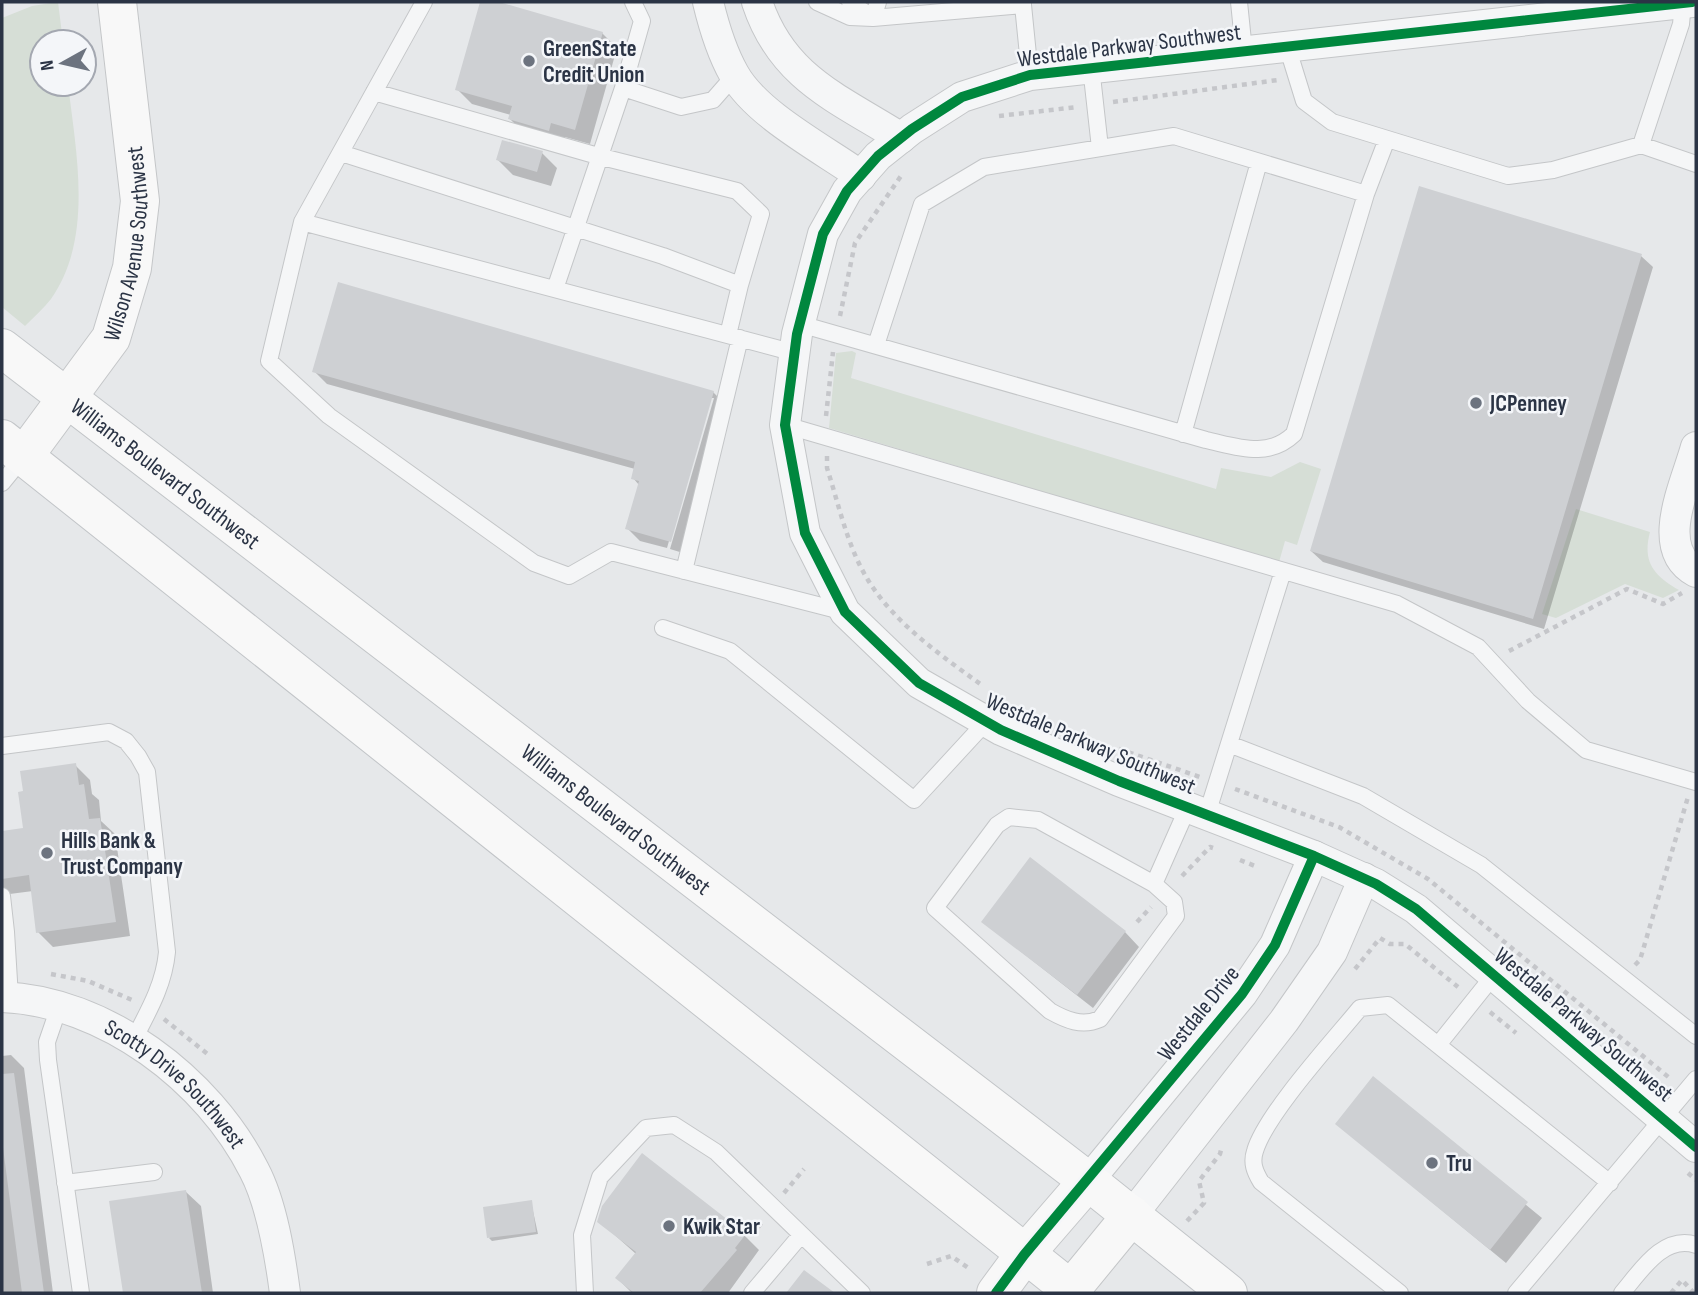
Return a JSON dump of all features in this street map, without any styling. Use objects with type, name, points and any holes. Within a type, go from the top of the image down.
[{"type":"main road","name":"Wilson Avenue Southwest","points":[[9,459],[68,399],[111,338],[132,268],[139,201],[117,2]]},
{"type":"main road","name":"Williams Boulevard Southwest","points":[[2,348],[1088,1181],[1228,1293]]},
{"type":"main road","points":[[9,459],[1071,1292],[1132,1215]]},
{"type":"main road","points":[[983,1281],[1024,1255],[1088,1181]]},
{"type":"street","points":[[708,2],[717,36],[734,76],[750,96],[861,176]]},
{"type":"street","points":[[757,2],[765,27],[780,52],[802,75],[907,151]]},
{"type":"street","name":"Westdale Parkway Southwest","points":[[1687,2],[1551,10],[1287,46],[1091,67],[1030,75],[962,97],[907,151],[878,156],[847,191],[823,234],[800,324],[785,425],[804,533],[845,612],[919,683],[985,723],[1197,811],[1314,856],[1364,878],[1416,909],[1664,1119],[1691,1159]]},
{"type":"street","points":[[1693,570],[1678,557],[1672,535],[1696,447]]},
{"type":"street","name":"Westdale Drive","points":[[1088,1181],[1249,984],[1276,945],[1314,856]]},
{"type":"street","points":[[1132,1215],[1292,1010],[1332,952],[1364,878]]},
{"type":"street","name":"Scotty Drive Southwest","points":[[6,997],[34,998],[97,1021],[155,1054],[211,1105],[255,1170],[279,1249],[285,1293]]},
{"type":"lane","points":[[424,2],[302,222],[269,361],[329,416],[534,563],[569,576],[611,552],[845,612]]},
{"type":"lane","points":[[555,289],[573,227],[623,88],[642,22],[634,2]]},
{"type":"lane","points":[[817,2],[850,17],[873,18],[1023,3],[1030,75]]},
{"type":"lane","points":[[850,2],[873,18]]},
{"type":"lane","points":[[873,18],[878,2]]},
{"type":"lane","points":[[1239,2],[1244,51]]},
{"type":"lane","points":[[1640,145],[1687,2]]},
{"type":"lane","points":[[1287,46],[1304,101],[1332,122],[1508,176],[1553,170],[1640,145],[1696,164]]},
{"type":"lane","points":[[1091,67],[1100,148]]},
{"type":"lane","points":[[623,88],[681,107],[713,100],[734,76]]},
{"type":"lane","points":[[374,92],[598,156],[737,191],[761,214],[740,285],[734,337],[684,571]]},
{"type":"lane","points":[[876,345],[922,204],[984,167],[1174,136],[1366,194]]},
{"type":"lane","points":[[800,324],[1183,434],[1256,450],[1282,446],[1294,434],[1366,194],[1387,139]]},
{"type":"lane","points":[[341,153],[573,227],[740,285]]},
{"type":"lane","points":[[1183,434],[1259,162]]},
{"type":"lane","points":[[302,222],[795,353]]},
{"type":"lane","points":[[785,425],[1397,604],[1478,647],[1528,701],[1586,750],[1693,788]]},
{"type":"lane","points":[[1159,889],[1197,811],[1216,783],[1283,571]]},
{"type":"lane","points":[[663,628],[730,651],[914,800],[985,723]]},
{"type":"lane","points":[[2,746],[109,732],[126,741],[147,772],[167,951],[165,971],[158,993],[133,1041]]},
{"type":"lane","points":[[1229,744],[1363,796],[1480,865],[1696,1036]]},
{"type":"lane","points":[[1009,817],[1038,820],[1159,889],[1174,902],[1176,916],[1100,1019],[1092,1023],[1070,1022],[1050,1012],[935,908],[997,825],[1009,817]]},
{"type":"lane","points":[[2,896],[6,997]]},
{"type":"lane","points":[[1438,1045],[1494,975]]},
{"type":"lane","points":[[1400,1293],[1261,1182],[1253,1169],[1254,1152],[1267,1126],[1360,1007],[1388,1005],[1610,1183]]},
{"type":"lane","points":[[59,1007],[47,1042],[81,1293]]},
{"type":"lane","points":[[1516,1293],[1691,1086]]},
{"type":"lane","points":[[585,1293],[582,1235],[600,1177],[646,1128],[674,1125],[716,1152],[862,1293]]},
{"type":"lane","points":[[65,1182],[154,1172]]},
{"type":"lane","points":[[752,1293],[801,1235]]},
{"type":"lane","points":[[1622,1293],[1653,1257],[1667,1247],[1687,1242],[1696,1245]]},
{"type":"path","points":[[993,117],[1296,76]]},
{"type":"path","points":[[907,151],[903,172],[855,243],[836,334],[826,437],[827,468],[846,535],[868,580],[896,615],[937,653],[986,688]]},
{"type":"path","points":[[1490,660],[1627,589],[1663,604],[1685,591],[1693,570]]},
{"type":"path","points":[[1111,746],[1339,827],[1428,879],[1691,1086]]},
{"type":"path","points":[[1630,969],[1640,960],[1693,788]]},
{"type":"path","points":[[1137,922],[1159,889],[1210,847],[1221,852]]},
{"type":"path","points":[[1233,856],[1255,866]]},
{"type":"path","points":[[1354,970],[1380,938],[1390,944],[1405,944],[1527,1042]]},
{"type":"path","points":[[1187,1221],[1204,1203],[1199,1181],[1220,1154],[1223,1143]]},
{"type":"path","points":[[1691,1159],[1696,1180]]},
{"type":"path","points":[[927,1265],[951,1256],[983,1281]]},
{"type":"path","points":[[1671,1293],[1682,1280],[1694,1293]]},
{"type":"shaded area","points":[[58,2],[61,28],[28,28],[28,98],[70,98],[79,194],[73,249],[64,275],[51,299],[25,326],[2,307],[2,18],[32,6]]},
{"type":"shaded area","points":[[836,353],[856,353],[851,378],[1216,489],[1221,468],[1271,477],[1300,462],[1321,469],[1297,545],[1285,541],[1279,562],[829,428]]},
{"type":"shaded area","points":[[1576,509],[1650,532],[1648,552],[1652,567],[1679,590],[1663,598],[1625,584],[1556,618],[1542,614]]},
{"type":"building","name":"GreenState Credit Union","points":[[480,2],[499,2],[603,32],[575,130],[551,123],[549,131],[508,119],[512,106],[455,90]]},
{"type":"building","points":[[502,140],[543,151],[537,172],[496,160]]},
{"type":"building","name":"JCPenney","points":[[1419,186],[1642,254],[1533,619],[1310,551]]},
{"type":"building","points":[[338,282],[714,391],[671,542],[625,529],[639,481],[631,479],[635,462],[312,372]]},
{"type":"building","name":"Hills Bank & Trust Company","points":[[76,763],[79,785],[84,784],[89,819],[100,818],[116,922],[36,933],[29,875],[2,879],[2,831],[23,828],[18,792],[23,791],[20,771]]},
{"type":"building","points":[[1030,857],[1126,931],[1077,995],[981,922]]},
{"type":"building","points":[[14,1073],[44,1293],[22,1293],[2,1140],[2,1074]]},
{"type":"building","name":"Tru","points":[[1373,1076],[1528,1202],[1490,1250],[1335,1124]]},
{"type":"building","name":"Kwik Star","points":[[642,1153],[746,1234],[735,1248],[737,1250],[700,1293],[634,1293],[615,1278],[636,1252],[597,1222],[602,1206]]},
{"type":"building","points":[[186,1190],[202,1293],[123,1293],[109,1201]]},
{"type":"building","points":[[532,1200],[536,1232],[487,1238],[483,1207]]},
{"type":"building","name":"Kwik Star","points":[[804,1270],[835,1293],[786,1293]]},
{"type":"cycle path","points":[[1692,2],[1030,75],[962,97],[912,129],[878,156],[847,191],[823,234],[797,334],[785,425],[805,533],[845,612],[919,683],[1001,730],[1119,781],[1314,856],[1376,884],[1416,909],[1696,1147]]},
{"type":"cycle path","points":[[996,1293],[1024,1255],[1242,994],[1275,945],[1314,856]]},
{"type":"place","name":"GreenState Credit Union","points":[[529,61]]},
{"type":"place","name":"JCPenney","points":[[1476,403]]},
{"type":"place","name":"Hills Bank & Trust Company","points":[[47,853]]},
{"type":"place","name":"Tru","points":[[1432,1163]]},
{"type":"place","name":"Kwik Star","points":[[669,1226]]}]
